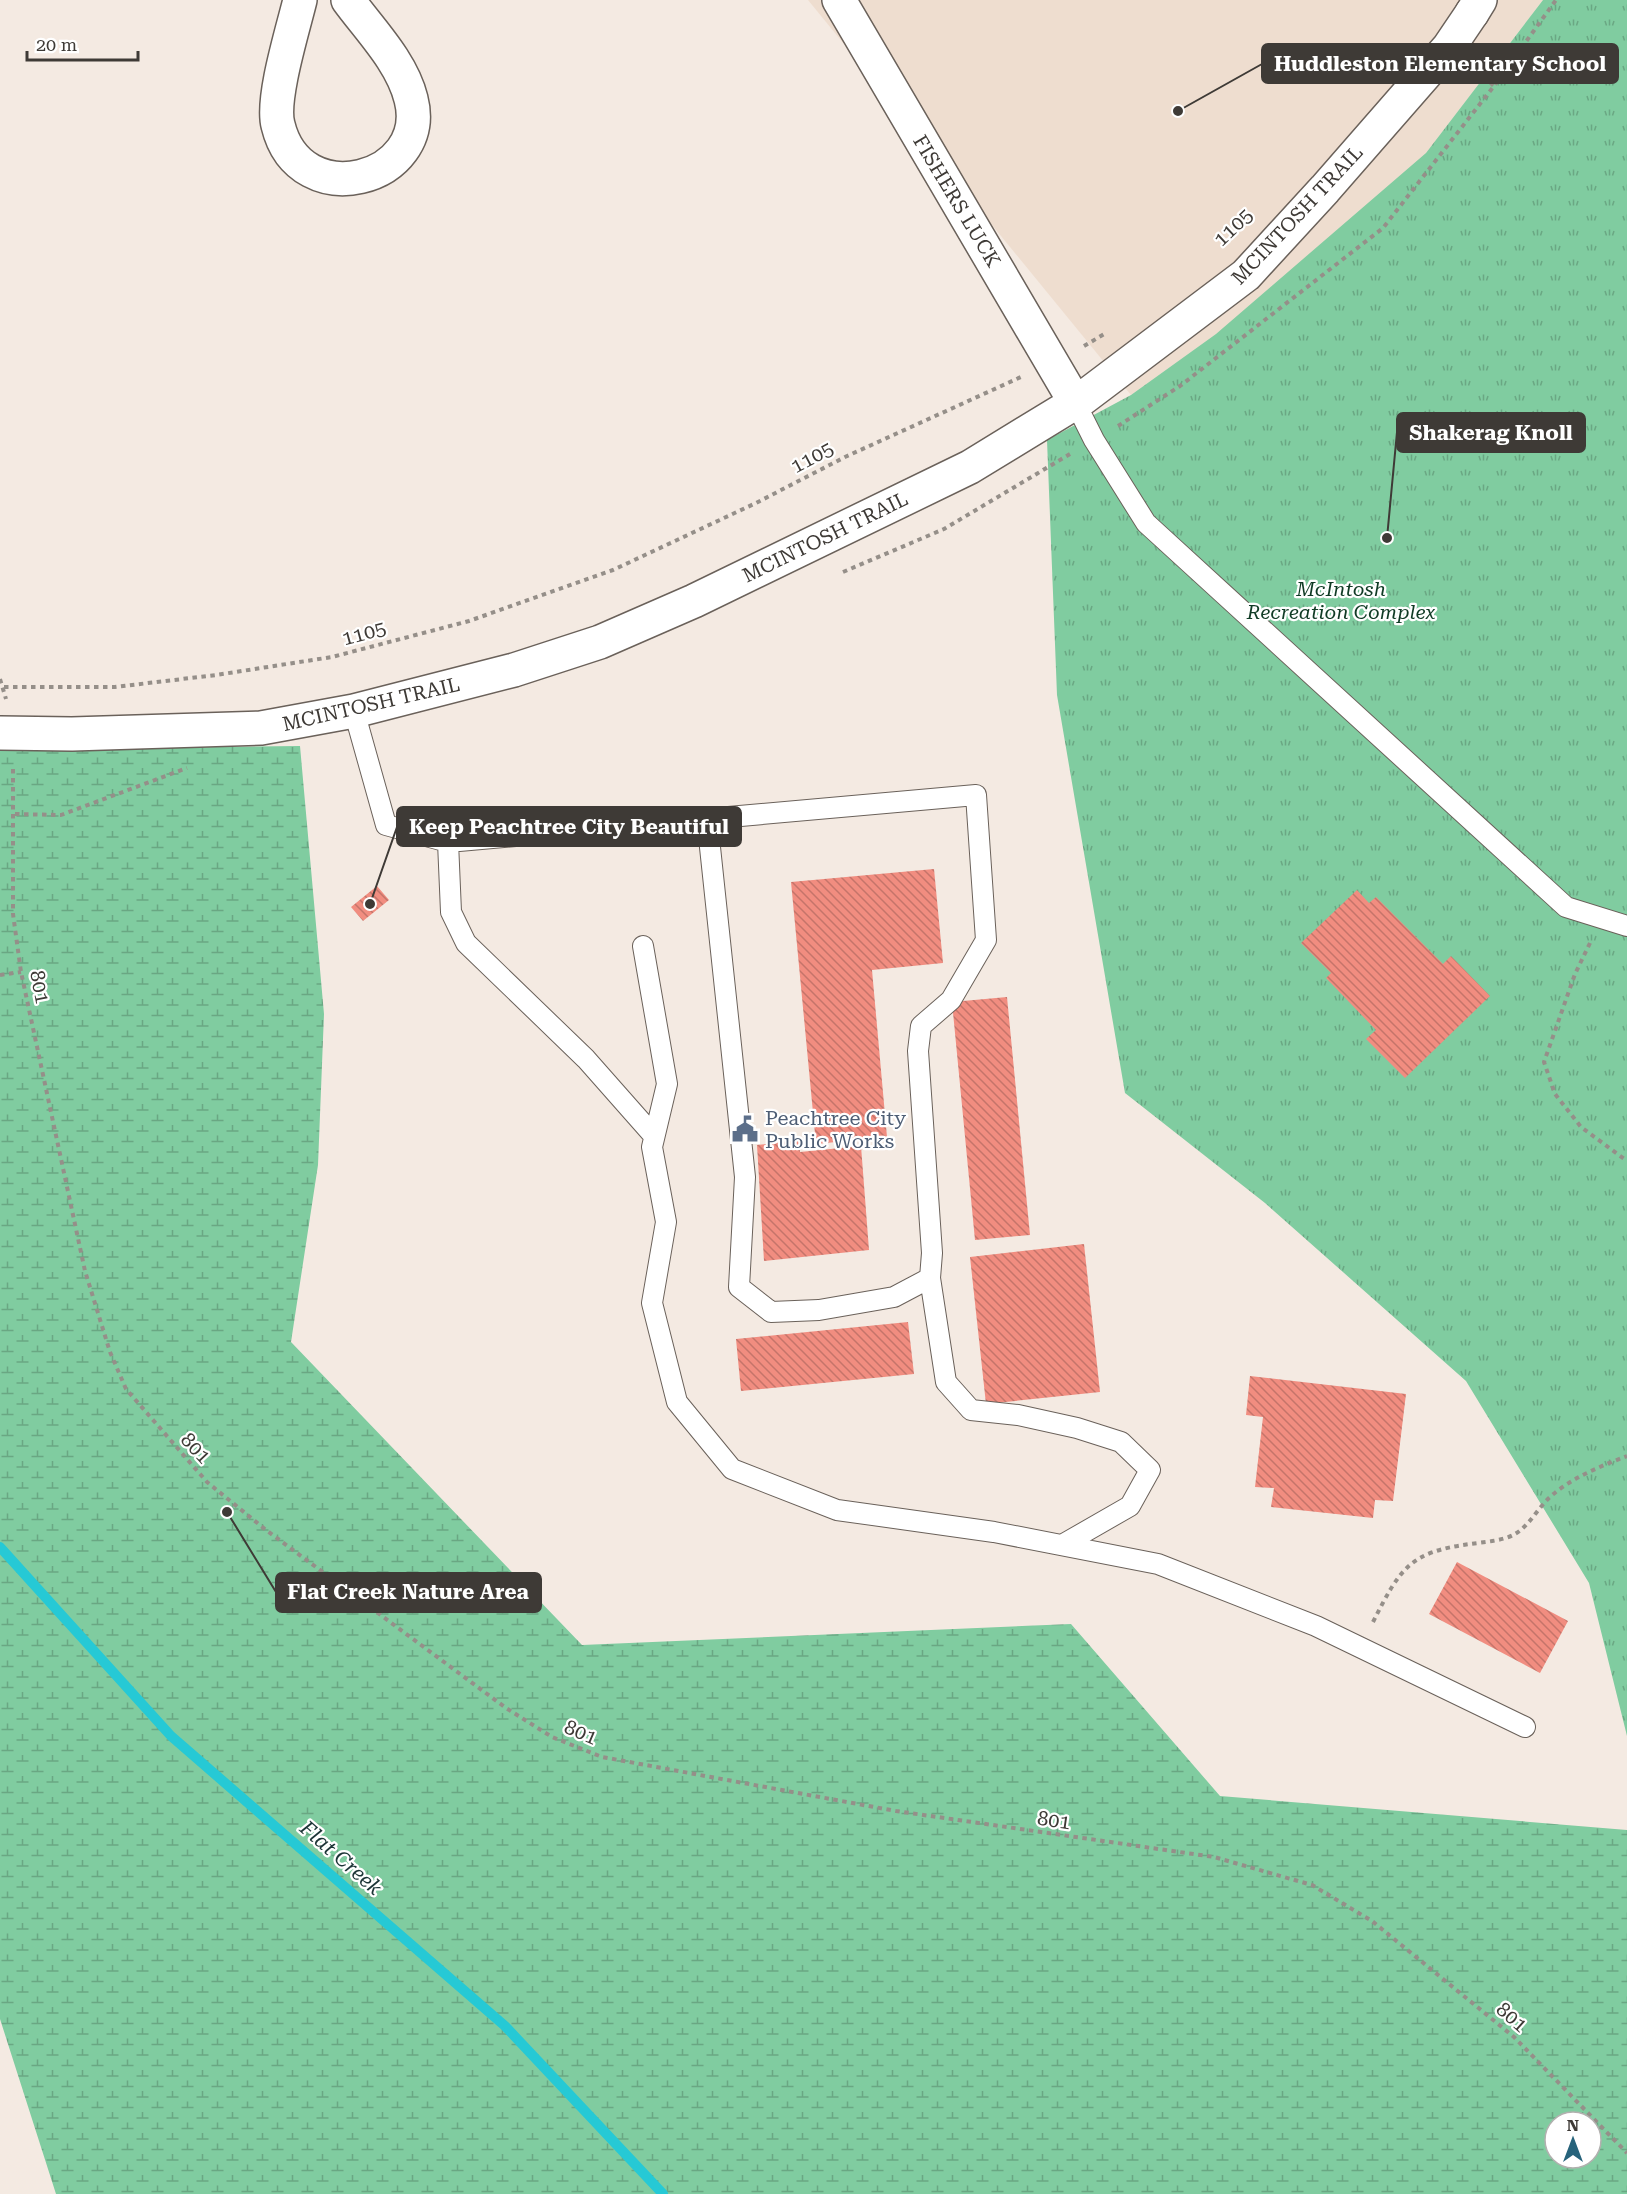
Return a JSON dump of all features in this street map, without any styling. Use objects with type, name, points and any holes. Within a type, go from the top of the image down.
[{"type":"street","points":[[300,0],[278,97],[277,123],[287,149],[305,168],[330,178],[356,180],[381,170],[401,152],[411,128],[412,101],[403,74],[348,0]]},
{"type":"street","name":"FISHERS LUCK","points":[[839,0],[1075,402]]},
{"type":"street","name":"MCINTOSH TRAIL","points":[[0,733],[72,734],[261,728],[354,711],[514,670],[600,642],[694,601],[970,467],[1075,402],[1245,275],[1325,189],[1449,47],[1471,4]]},
{"type":"lane","points":[[1075,402],[1094,440],[1146,523],[1566,907],[1627,926]]},
{"type":"lane","points":[[354,711],[386,825],[448,842],[976,795],[986,940],[951,1000],[921,1026],[918,1051],[932,1253],[930,1278],[946,1382],[971,1410],[1018,1415],[1077,1428],[1120,1442],[1150,1470],[1130,1506],[1062,1545]]},
{"type":"lane","points":[[707,819],[745,1177],[739,1287],[771,1312],[819,1310],[894,1297],[930,1278]]},
{"type":"lane","points":[[448,842],[451,912],[466,943],[586,1059],[654,1136]]},
{"type":"lane","points":[[643,946],[667,1084],[652,1147],[666,1222],[652,1303],[676,1402],[732,1469],[837,1510],[994,1532],[1158,1564],[1316,1626],[1525,1727]]},
{"type":"path","points":[[1449,47],[1494,86]]},
{"type":"path","name":"1105","points":[[0,679],[4,687],[115,687],[216,675],[332,657],[469,621],[613,570],[756,504],[845,456],[1052,364],[1113,328]]},
{"type":"path","name":"801","points":[[15,814],[13,914],[21,972],[85,1271],[110,1352],[126,1389],[152,1422],[207,1482],[266,1530],[506,1708],[552,1737],[602,1757],[896,1811],[1214,1857],[1312,1885],[1372,1921],[1514,2037],[1627,2153]]},
{"type":"path","points":[[1602,918],[1575,974],[1544,1062],[1555,1094],[1581,1127],[1627,1161]]},
{"type":"path","points":[[0,975],[21,972]]},
{"type":"path","points":[[1360,1647],[1387,1595],[1410,1562],[1443,1548],[1489,1542],[1516,1534],[1551,1496],[1591,1470],[1627,1456]]},
{"type":"shaded area","points":[[808,0],[1543,0],[1373,223],[1131,395]]},
{"type":"green space","name":"McIntosh Recreation Complex","points":[[1543,0],[1627,0],[1627,1736],[1589,1583],[1466,1381],[1265,1203],[1125,1093],[1057,695],[1047,440],[1131,395],[1216,334],[1426,153]]},
{"type":"green space","points":[[300,746],[324,1014],[318,1165],[291,1342],[582,1645],[1071,1624],[1220,1796],[1627,1830],[1627,2194],[56,2194],[0,2019],[0,750]]},
{"type":"building","points":[[934,869],[943,963],[872,970],[887,1137],[816,1144],[791,882]]},
{"type":"building","points":[[377,886],[389,900],[363,921],[351,907]]},
{"type":"building","points":[[1357,890],[1369,903],[1376,897],[1443,964],[1451,956],[1490,996],[1405,1078],[1366,1039],[1376,1030],[1326,978],[1331,973],[1301,943]]},
{"type":"building","points":[[1007,997],[1030,1235],[975,1240],[952,1002]]},
{"type":"building","points":[[799,1140],[800,1152],[861,1146],[869,1250],[764,1261],[757,1145]]},
{"type":"building","points":[[1084,1244],[1100,1392],[986,1404],[970,1257]]},
{"type":"building","points":[[908,1322],[914,1374],[741,1391],[736,1339]]},
{"type":"building","points":[[1250,1376],[1406,1394],[1393,1501],[1375,1500],[1373,1518],[1271,1507],[1274,1488],[1255,1487],[1263,1417],[1246,1415]]},
{"type":"building","points":[[1457,1562],[1568,1621],[1540,1673],[1429,1614]]},
{"type":"waterway","name":"Flat Creek","points":[[0,1547],[171,1736],[505,2026],[663,2194]]},
{"type":"place","name":"Huddleston Elementary School","points":[[1178,111]]},
{"type":"place","name":"Shakerag Knoll","points":[[1387,538]]},
{"type":"place","name":"Keep Peachtree City Beautiful","points":[[370,904]]},
{"type":"place","name":"Peachtree City Public Works","points":[[745,1129]]},
{"type":"place","name":"Flat Creek Nature Area","points":[[227,1512]]}]
